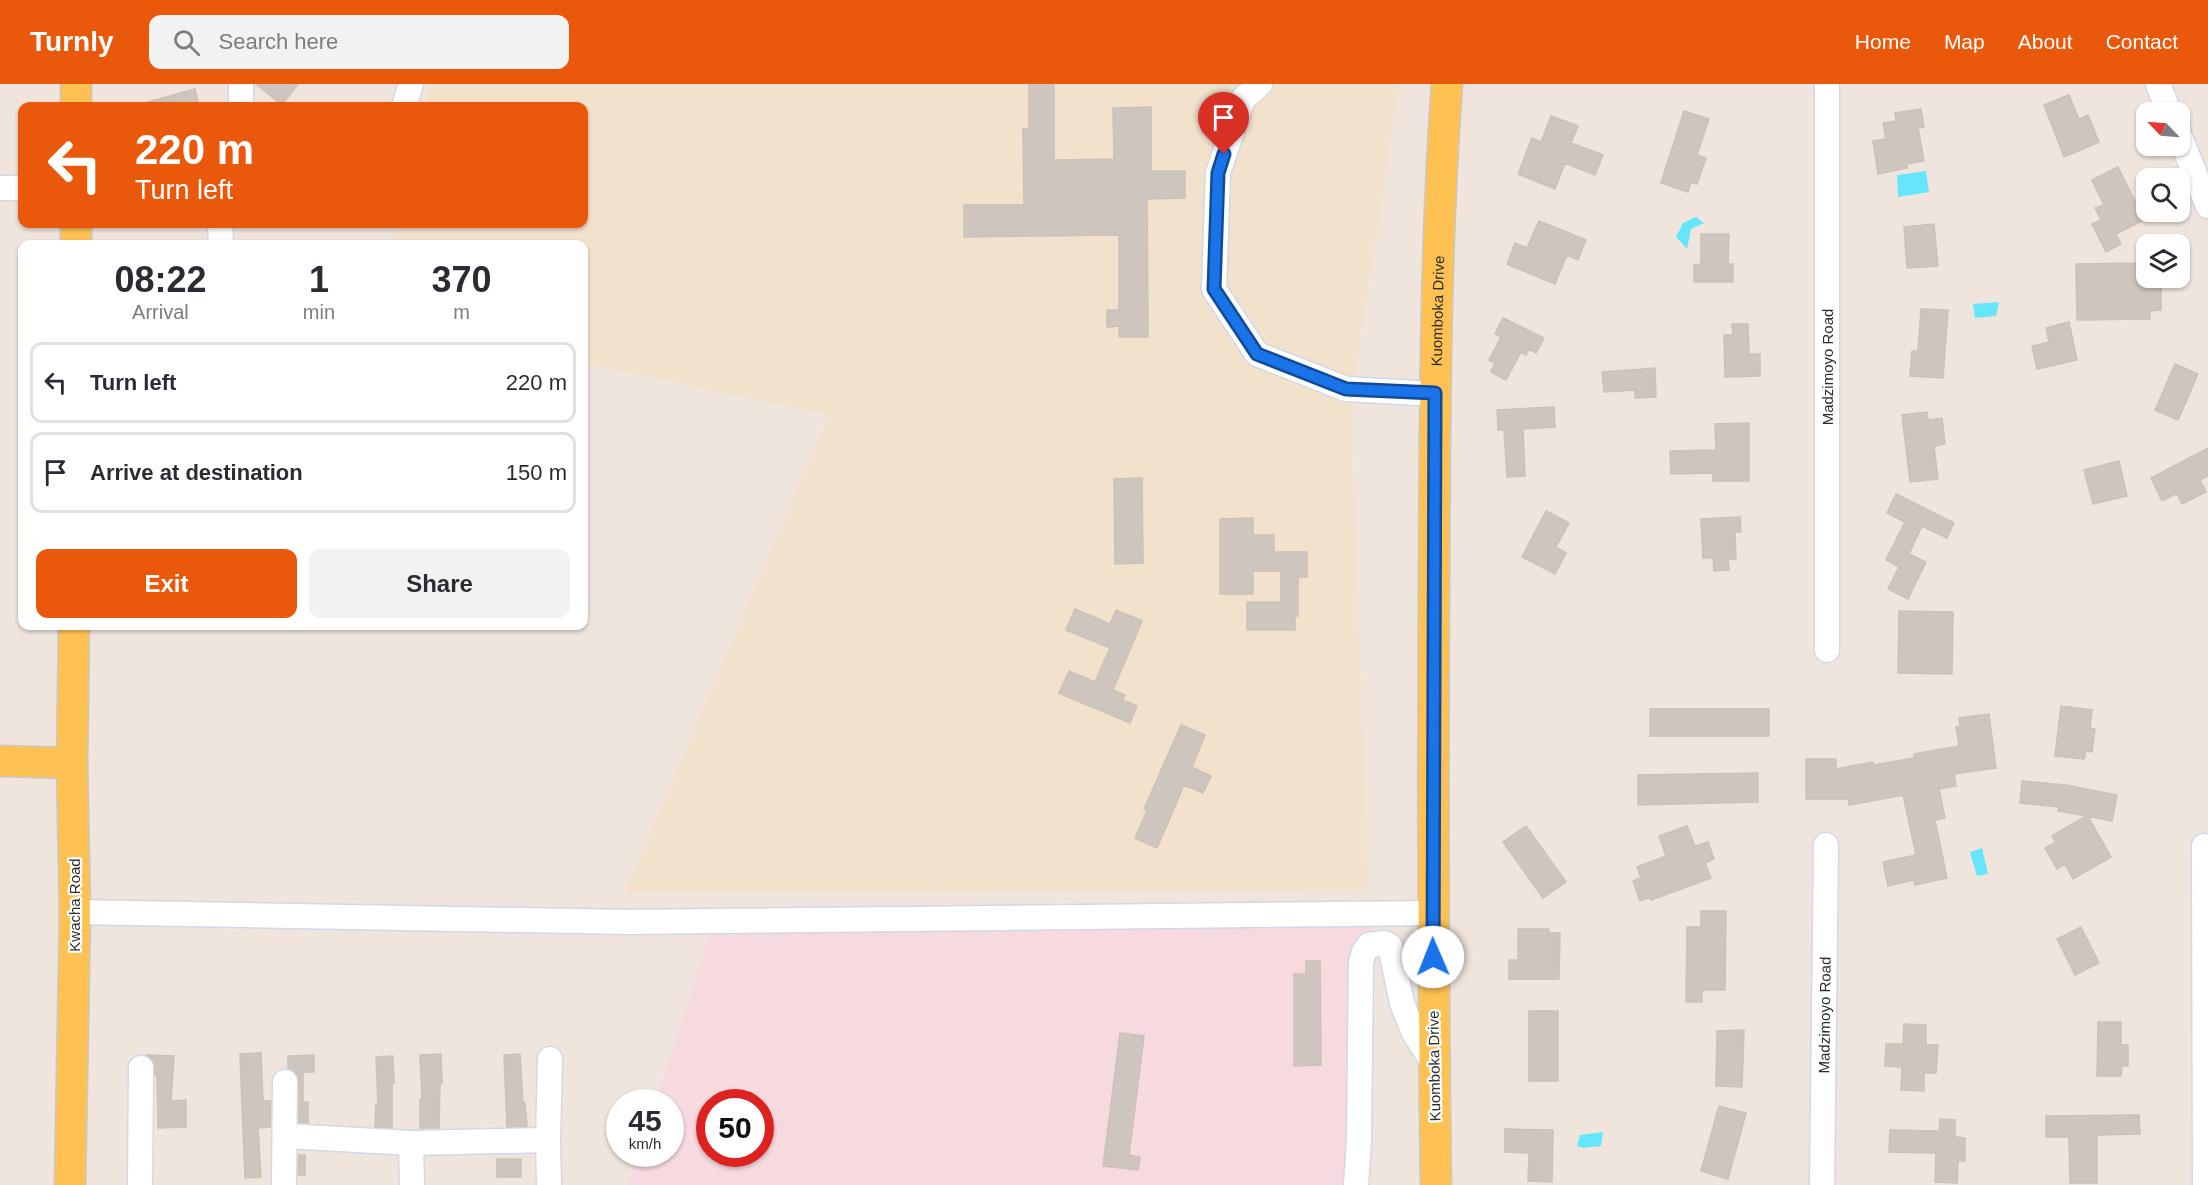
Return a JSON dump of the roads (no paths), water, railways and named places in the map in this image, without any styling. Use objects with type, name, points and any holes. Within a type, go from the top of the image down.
[{"type":"main road","points":[[76,84],[76,102]]},
{"type":"main road","name":"Kuomboka Drive","points":[[1436,1185],[1432,913],[1435,393],[1442,165],[1447,84]]},
{"type":"main road","name":"Kwacha Road","points":[[69,1185],[75,912],[72,763],[74,630]]},
{"type":"main road","points":[[0,761],[72,763]]},
{"type":"street","points":[[241,102],[242,84]]},
{"type":"street","points":[[405,102],[411,84]]},
{"type":"street","points":[[1260,84],[1243,99],[1218,173],[1214,289],[1257,354],[1346,389],[1435,393]]},
{"type":"street","name":"Madzimoyo Road","points":[[1827,84],[1827,650]]},
{"type":"street","points":[[2158,84],[2165,102]]},
{"type":"street","points":[[2188,156],[2208,206]]},
{"type":"street","points":[[0,188],[18,188]]},
{"type":"street","name":"Madzimoyo Road","points":[[1822,1185],[1826,845]]},
{"type":"street","points":[[2204,846],[2205,1185]]},
{"type":"street","points":[[75,912],[340,915],[627,922],[1432,913]]},
{"type":"street","points":[[1356,1185],[1359,1140],[1361,962],[1369,945],[1386,944],[1390,946],[1402,1003],[1413,1031],[1434,1066]]},
{"type":"street","points":[[549,1185],[550,1059]]},
{"type":"street","points":[[140,1185],[141,1068]]},
{"type":"street","points":[[284,1185],[285,1082]]},
{"type":"street","points":[[286,1136],[411,1143],[548,1140]]},
{"type":"street","points":[[411,1143],[412,1185]]},
{"type":"water","points":[[1926,171],[1929,192],[1898,197],[1897,175]]},
{"type":"water","points":[[1696,217],[1704,223],[1691,229],[1687,249],[1676,237],[1683,223]]},
{"type":"water","points":[[1999,302],[1996,316],[1975,318],[1973,304]]},
{"type":"water","points":[[1982,848],[1988,874],[1977,876],[1970,852]]},
{"type":"water","points":[[1603,1132],[1601,1146],[1583,1148],[1577,1146],[1580,1135]]}]
